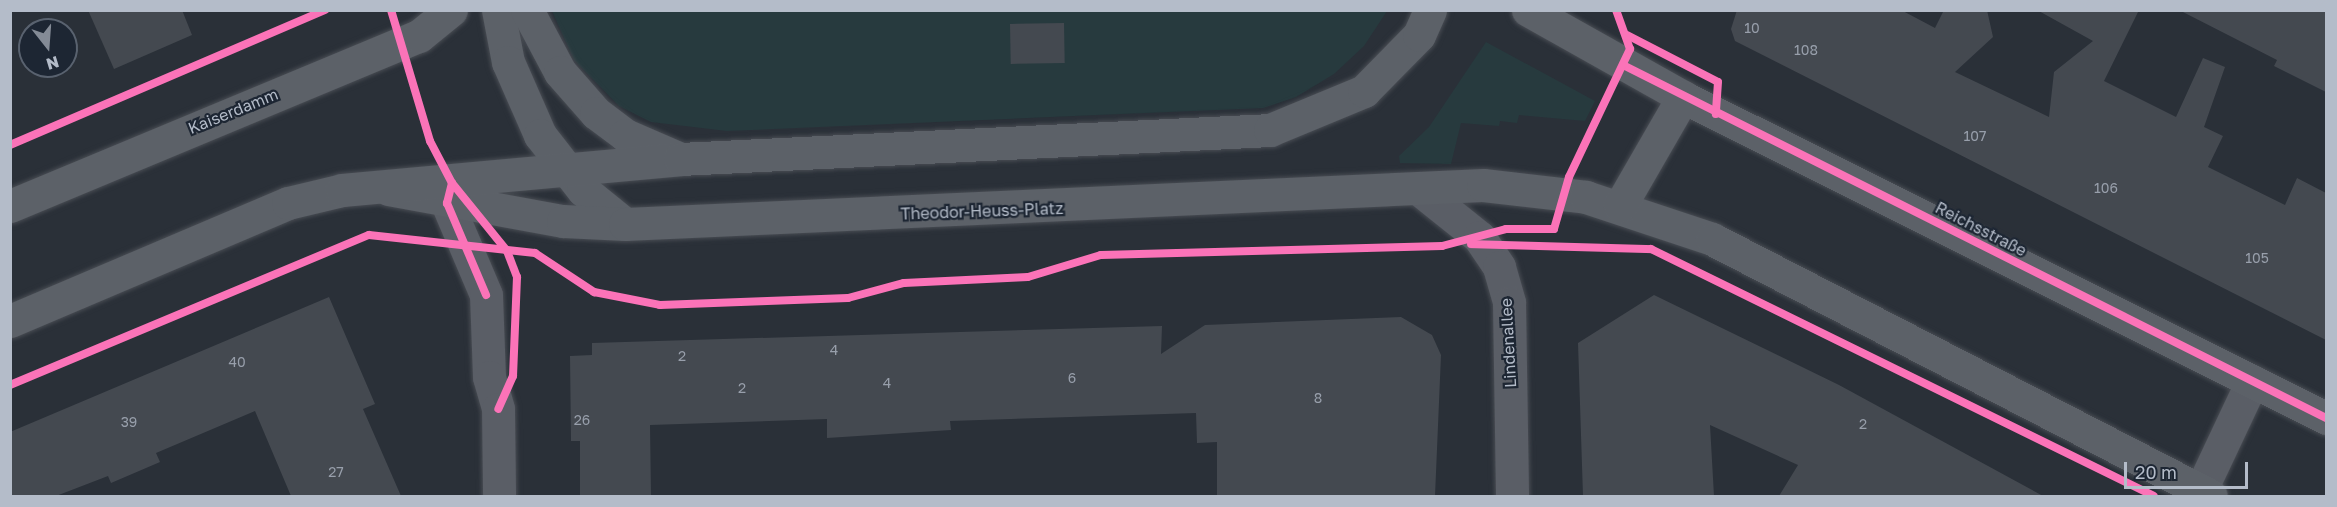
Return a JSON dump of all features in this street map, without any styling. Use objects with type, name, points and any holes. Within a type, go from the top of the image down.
[{"type":"main road","name":"Kaiserdamm","points":[[10,206],[419,36],[451,10]]},
{"type":"main road","points":[[498,10],[517,87],[565,171],[625,224]]},
{"type":"main road","points":[[526,10],[560,72],[596,113],[625,135],[680,159]]},
{"type":"main road","points":[[10,321],[288,203],[342,190],[388,189],[680,159],[1270,130],[1364,91],[1419,35],[1430,10]]},
{"type":"main road","name":"Reichsstraße","points":[[1528,10],[1683,97],[2326,418]]},
{"type":"main road","points":[[1620,206],[1683,97]]},
{"type":"main road","points":[[1419,189],[1483,185],[1545,190],[1620,206],[1712,239],[2202,494]]},
{"type":"main road","points":[[388,189],[447,203],[563,221],[625,224]]},
{"type":"main road","name":"Theodor-Heuss-Platz","points":[[625,224],[1419,189]]},
{"type":"street","name":"Lindenallee","points":[[1419,189],[1479,237],[1499,267],[1509,303],[1512,496]]},
{"type":"street","points":[[447,203],[486,295],[489,377],[498,409],[499,496]]},
{"type":"street","points":[[2202,494],[2252,381]]},
{"type":"green space","points":[[552,11],[1387,11],[1364,46],[1334,74],[1296,97],[1263,108],[727,131],[651,122],[619,106],[574,60]]},
{"type":"green space","points":[[1486,42],[1595,101],[1585,121],[1519,115],[1517,123],[1500,121],[1499,126],[1461,123],[1451,164],[1400,163],[1399,156],[1429,127]]},
{"type":"building","points":[[88,10],[182,10],[192,35],[114,69]]},
{"type":"building","points":[[1737,10],[1901,10],[1935,28],[1944,10],[1987,10],[1993,37],[1955,72],[2049,117],[2054,72],[2093,41],[2037,10],[2139,10],[2104,81],[2176,117],[2203,58],[2225,67],[2204,127],[2223,136],[2208,167],[2285,205],[2297,178],[2326,193],[2326,340],[1735,41],[1731,29]]},
{"type":"building","points":[[2179,10],[2326,10],[2326,92],[2274,66],[2277,60]]},
{"type":"building","points":[[1064,23],[1065,63],[1011,64],[1010,24]]},
{"type":"building","points":[[1654,295],[1839,385],[2043,496],[1779,496],[1798,465],[1710,425],[1714,496],[1583,496],[1578,343]]},
{"type":"building","points":[[329,297],[375,404],[363,409],[401,496],[291,496],[255,411],[156,453],[160,462],[111,483],[108,476],[56,496],[10,496],[10,432]]},
{"type":"building","points":[[1401,317],[1432,335],[1441,355],[1435,496],[1217,496],[1217,442],[1197,443],[1196,413],[950,421],[951,430],[827,438],[827,419],[650,425],[651,496],[580,496],[580,441],[571,441],[570,356],[592,355],[592,343],[1162,326],[1161,354],[1205,325]]},
{"type":"cycle path","points":[[10,145],[325,10]]},
{"type":"cycle path","points":[[391,10],[430,141],[452,183],[507,251],[517,277],[513,376],[498,409]]},
{"type":"cycle path","points":[[10,385],[369,235],[535,253],[594,292],[660,305],[848,298],[904,283],[1028,277],[1101,255],[1442,246],[1506,229],[1554,229],[1569,177],[1630,49],[1616,10]]},
{"type":"cycle path","points":[[1627,35],[1718,82],[1716,114]]},
{"type":"cycle path","points":[[1623,65],[2326,418]]},
{"type":"cycle path","points":[[452,183],[447,203],[486,295]]},
{"type":"cycle path","points":[[1471,244],[1651,249],[2154,496]]}]
